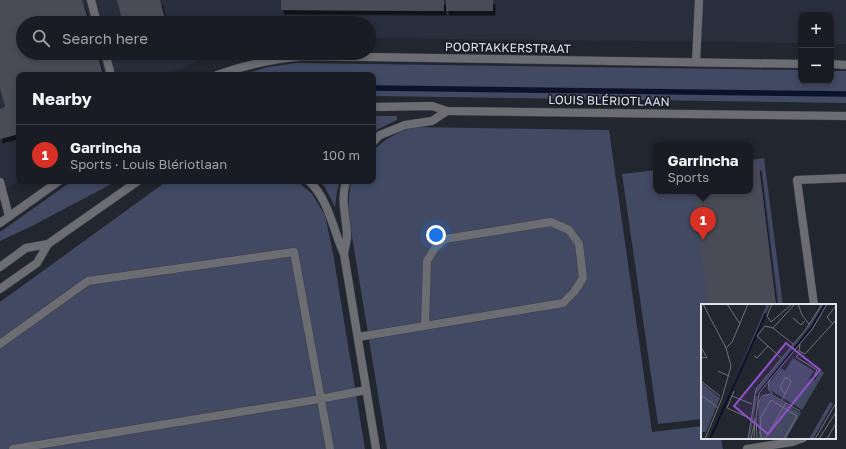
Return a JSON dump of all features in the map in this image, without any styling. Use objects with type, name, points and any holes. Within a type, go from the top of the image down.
[{"type":"street","points":[[91,0],[95,16]]},
{"type":"street","points":[[696,62],[699,0]]},
{"type":"street","name":"POORTAKKERSTRAAT","points":[[376,57],[798,64]]},
{"type":"street","points":[[107,60],[110,72]]},
{"type":"street","name":"POORTAKKERSTRAAT","points":[[226,72],[273,60]]},
{"type":"street","points":[[834,64],[846,65]]},
{"type":"street","name":"LOUIS BLÉRIOTLAAN","points":[[376,107],[432,106],[447,111],[846,116]]},
{"type":"street","points":[[376,139],[380,136],[405,125],[432,121],[447,111]]},
{"type":"street","points":[[814,304],[797,180],[846,178]]},
{"type":"street","points":[[0,182],[9,216]]},
{"type":"street","points":[[0,223],[49,184]]},
{"type":"street","points":[[0,289],[37,262],[48,244],[134,184]]},
{"type":"street","points":[[312,184],[326,207],[344,254],[376,449]]},
{"type":"street","points":[[344,254],[347,237],[343,211],[345,184]]},
{"type":"street","points":[[358,337],[425,326],[562,303],[574,292],[583,278],[579,244],[569,230],[552,222],[445,239],[435,248],[427,261],[425,326]]},
{"type":"street","points":[[0,267],[26,248],[48,244]]},
{"type":"street","points":[[0,344],[88,282],[294,252],[330,449]]},
{"type":"street","points":[[13,449],[320,399],[366,390]]},
{"type":"street","points":[[747,449],[792,442],[800,439]]},
{"type":"shaded area","points":[[0,0],[846,0],[846,44],[834,44],[834,12],[798,12],[798,43],[376,38],[376,16],[16,16],[16,60],[200,60],[174,72],[16,72],[16,182],[0,193]]},
{"type":"shaded area","points":[[297,63],[798,70],[798,84],[834,84],[834,71],[846,71],[846,103],[376,96],[376,72],[250,72],[268,67]]},
{"type":"shaded area","points":[[376,116],[397,116],[397,120],[376,131]]},
{"type":"shaded area","points":[[413,127],[609,130],[652,432],[701,426],[701,439],[721,439],[723,449],[387,449],[348,212],[351,184],[376,184],[376,148],[392,136]]},
{"type":"shaded area","points":[[764,158],[783,304],[701,304],[701,419],[658,424],[622,174],[653,170],[653,194],[753,194],[753,160]]},
{"type":"shaded area","points":[[68,184],[111,184],[32,226],[0,241],[0,232]]},
{"type":"shaded area","points":[[163,184],[300,184],[312,194],[325,215],[333,253],[365,449],[0,449],[0,302]]},
{"type":"shaded area","points":[[322,184],[339,184],[335,207]]},
{"type":"building","points":[[0,0],[82,0],[87,16],[16,16],[16,60],[99,60],[102,72],[16,72],[16,135],[0,139],[0,109],[5,107],[0,88]]},
{"type":"building","points":[[117,0],[160,0],[164,16],[121,16]]},
{"type":"building","points":[[281,0],[444,0],[444,11],[281,10]]},
{"type":"building","points":[[446,0],[493,0],[493,11],[446,11]]},
{"type":"building","points":[[759,166],[776,304],[708,304],[694,194],[753,194],[753,167]]},
{"type":"waterway","points":[[376,88],[846,94]]},
{"type":"place","name":"Garrincha","points":[[703,240]]}]
